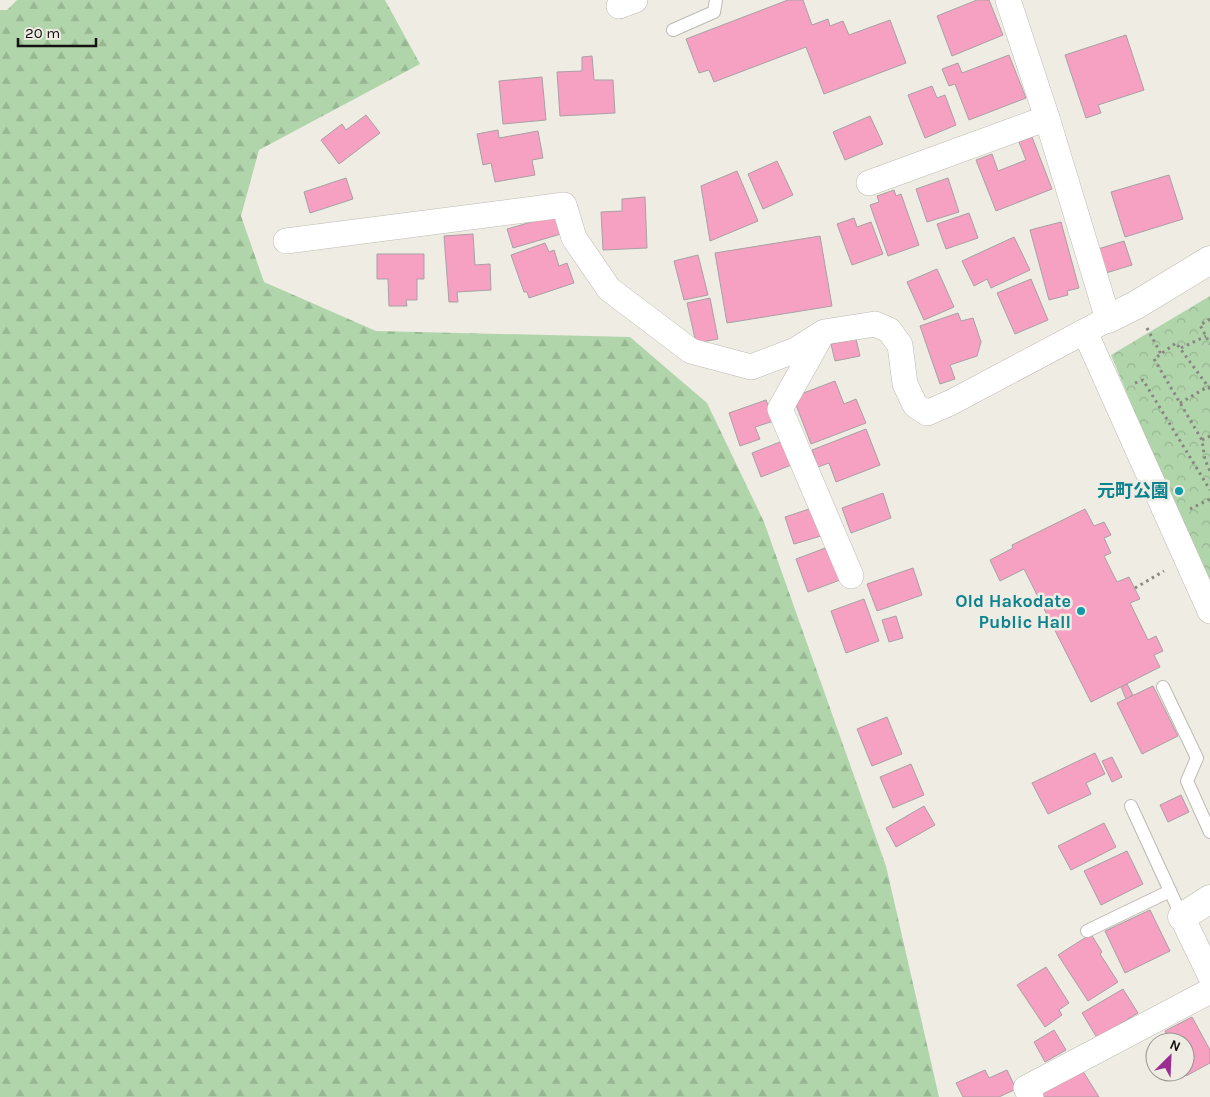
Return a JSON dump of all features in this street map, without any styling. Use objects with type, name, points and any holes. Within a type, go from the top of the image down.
[{"type":"street","points":[[1008,0],[1047,118],[1097,326],[1187,560],[1210,611]]},
{"type":"street","points":[[869,183],[1047,118]]},
{"type":"street","points":[[286,241],[564,205],[574,238],[609,289],[691,351],[751,367],[796,350],[824,332],[875,324],[889,330],[900,345],[905,384],[915,406],[927,413],[952,402],[1136,305],[1210,260]]},
{"type":"street","points":[[824,332],[780,409],[851,576]]},
{"type":"street","points":[[1210,899],[1182,917],[1210,975]]},
{"type":"street","points":[[1031,1097],[1026,1088],[1210,991]]},
{"type":"lane","points":[[673,30],[714,12],[716,0]]},
{"type":"lane","points":[[1163,687],[1197,758],[1187,781],[1210,832]]},
{"type":"lane","points":[[1131,806],[1182,917]]},
{"type":"lane","points":[[1087,931],[1170,892]]},
{"type":"path","points":[[1210,319],[1200,325],[1210,344]]},
{"type":"path","points":[[1144,322],[1161,354]]},
{"type":"path","points":[[1181,348],[1206,336]]},
{"type":"path","points":[[1180,403],[1210,387],[1176,342],[1154,359],[1180,403],[1202,440],[1205,460],[1210,471]]},
{"type":"path","points":[[1138,392],[1134,383],[1143,380],[1210,490]]},
{"type":"path","points":[[1202,440],[1210,436]]},
{"type":"path","points":[[1189,510],[1210,499]]},
{"type":"path","points":[[1135,588],[1187,560]]},
{"type":"green space","points":[[17,0],[385,0],[420,64],[259,150],[241,216],[264,282],[376,331],[630,337],[707,403],[764,522],[886,866],[939,1097],[0,1097],[0,10],[7,10]]},
{"type":"green space","points":[[1210,296],[1210,585],[1166,488],[1111,355]]},
{"type":"building","points":[[788,0],[803,0],[812,25],[828,19],[830,26],[843,21],[849,35],[890,20],[906,63],[824,94],[806,47],[714,82],[709,70],[699,73],[686,39]]},
{"type":"building","points":[[977,0],[989,0],[1003,35],[952,56],[937,16]]},
{"type":"building","points":[[1126,35],[1144,90],[1098,105],[1101,113],[1086,118],[1065,55]]},
{"type":"building","points":[[1009,55],[1026,98],[969,120],[955,84],[949,86],[942,69],[958,63],[962,73]]},
{"type":"building","points":[[592,56],[594,80],[613,80],[615,113],[560,116],[557,72],[582,71],[582,57]]},
{"type":"building","points":[[542,77],[546,120],[503,124],[499,81]]},
{"type":"building","points":[[932,86],[937,98],[945,95],[956,125],[925,138],[908,95]]},
{"type":"building","points":[[366,115],[380,133],[339,164],[321,140],[342,124],[346,130]]},
{"type":"building","points":[[870,116],[883,144],[845,160],[833,132]]},
{"type":"building","points":[[498,130],[499,138],[538,131],[543,158],[532,160],[535,175],[495,182],[491,163],[483,165],[477,134]]},
{"type":"building","points":[[1032,137],[1052,189],[996,211],[976,160],[992,154],[998,171],[1026,160],[1019,142]]},
{"type":"building","points":[[777,161],[793,195],[763,209],[748,174]]},
{"type":"building","points":[[737,171],[758,221],[710,241],[701,186]]},
{"type":"building","points":[[1169,175],[1183,219],[1125,237],[1111,192]]},
{"type":"building","points":[[346,178],[353,199],[310,213],[304,192]]},
{"type":"building","points":[[948,178],[959,212],[927,222],[916,189]]},
{"type":"building","points":[[894,190],[896,196],[901,194],[919,245],[888,256],[870,205],[879,202],[877,196]]},
{"type":"building","points":[[645,197],[647,248],[603,250],[601,212],[622,211],[622,199]]},
{"type":"building","points":[[969,213],[978,238],[946,249],[937,224]]},
{"type":"building","points":[[556,215],[561,234],[513,248],[507,229]]},
{"type":"building","points":[[854,218],[857,227],[871,222],[883,254],[852,265],[837,224]]},
{"type":"building","points":[[1061,222],[1079,288],[1067,291],[1068,295],[1049,300],[1030,230]]},
{"type":"building","points":[[473,234],[475,265],[490,264],[491,290],[457,292],[458,302],[449,302],[444,236]]},
{"type":"building","points":[[820,236],[832,306],[727,323],[715,253]]},
{"type":"building","points":[[1014,237],[1030,270],[991,288],[987,279],[974,286],[962,261]]},
{"type":"building","points":[[1124,241],[1132,265],[1106,273],[1098,249]]},
{"type":"building","points":[[545,243],[549,252],[554,250],[559,266],[567,263],[574,283],[529,298],[527,292],[524,292],[511,255]]},
{"type":"building","points":[[377,254],[424,254],[424,279],[417,279],[417,300],[406,300],[407,306],[389,306],[388,279],[377,279]]},
{"type":"building","points":[[698,255],[708,295],[684,300],[674,261]]},
{"type":"building","points":[[937,269],[954,307],[924,320],[907,282]]},
{"type":"building","points":[[1031,279],[1048,320],[1015,334],[997,293]]},
{"type":"building","points":[[710,298],[718,339],[696,343],[687,303]]},
{"type":"building","points":[[958,313],[961,321],[973,318],[981,342],[977,356],[950,365],[955,379],[940,384],[920,326]]},
{"type":"building","points":[[856,339],[860,356],[835,361],[831,344]]},
{"type":"building","points":[[835,381],[844,404],[856,399],[866,423],[811,444],[793,397]]},
{"type":"building","points":[[766,400],[774,421],[755,427],[760,439],[740,446],[729,413]]},
{"type":"building","points":[[866,429],[880,465],[836,482],[829,463],[818,467],[812,450]]},
{"type":"building","points":[[785,440],[794,464],[761,477],[752,453]]},
{"type":"building","points":[[883,493],[891,518],[851,533],[842,508]]},
{"type":"building","points":[[812,508],[821,536],[794,544],[785,517]]},
{"type":"building","points":[[1085,509],[1094,526],[1104,522],[1111,535],[1104,538],[1111,553],[1104,556],[1117,582],[1129,577],[1140,599],[1130,603],[1148,640],[1156,636],[1163,651],[1154,655],[1160,667],[1091,702],[1024,569],[1000,581],[990,560],[1013,548],[1012,545]]},
{"type":"building","points":[[828,547],[840,580],[808,592],[796,559]]},
{"type":"building","points":[[913,568],[922,595],[877,611],[867,584]]},
{"type":"building","points":[[864,599],[879,641],[846,653],[831,611]]},
{"type":"building","points":[[896,616],[903,638],[889,642],[882,620]]},
{"type":"building","points":[[1127,684],[1133,695],[1126,699],[1121,687]]},
{"type":"building","points":[[1153,686],[1178,736],[1142,754],[1117,703]]},
{"type":"building","points":[[887,717],[902,754],[872,766],[857,729]]},
{"type":"building","points":[[1095,753],[1105,774],[1086,783],[1091,794],[1048,814],[1032,783]]},
{"type":"building","points":[[1112,757],[1122,777],[1112,782],[1102,761]]},
{"type":"building","points":[[911,764],[924,795],[893,808],[880,777]]},
{"type":"building","points":[[1181,795],[1189,812],[1168,822],[1160,805]]},
{"type":"building","points":[[924,806],[935,825],[896,847],[886,828]]},
{"type":"building","points":[[1104,823],[1116,847],[1071,870],[1058,846]]},
{"type":"building","points":[[1127,851],[1143,884],[1101,905],[1084,871]]},
{"type":"building","points":[[1150,910],[1170,951],[1125,973],[1105,931]]},
{"type":"building","points":[[1091,934],[1102,952],[1100,954],[1118,982],[1088,1001],[1058,955]]},
{"type":"building","points":[[1046,967],[1069,1003],[1059,1010],[1062,1015],[1045,1027],[1017,985]]},
{"type":"building","points":[[1123,989],[1138,1013],[1097,1038],[1082,1013]]},
{"type":"building","points":[[1192,1017],[1210,1050],[1210,1063],[1195,1071],[1195,1032],[1165,1031]]},
{"type":"building","points":[[1054,1030],[1066,1050],[1045,1062],[1034,1042]]},
{"type":"building","points":[[1081,1068],[1099,1097],[1040,1097],[1039,1094]]},
{"type":"building","points":[[985,1070],[989,1078],[1007,1070],[1016,1089],[999,1097],[963,1097],[956,1083]]},
{"type":"place","name":"元町公園","points":[[1179,491]]},
{"type":"place","name":"Old Hakodate Public Hall","points":[[1081,611]]}]
